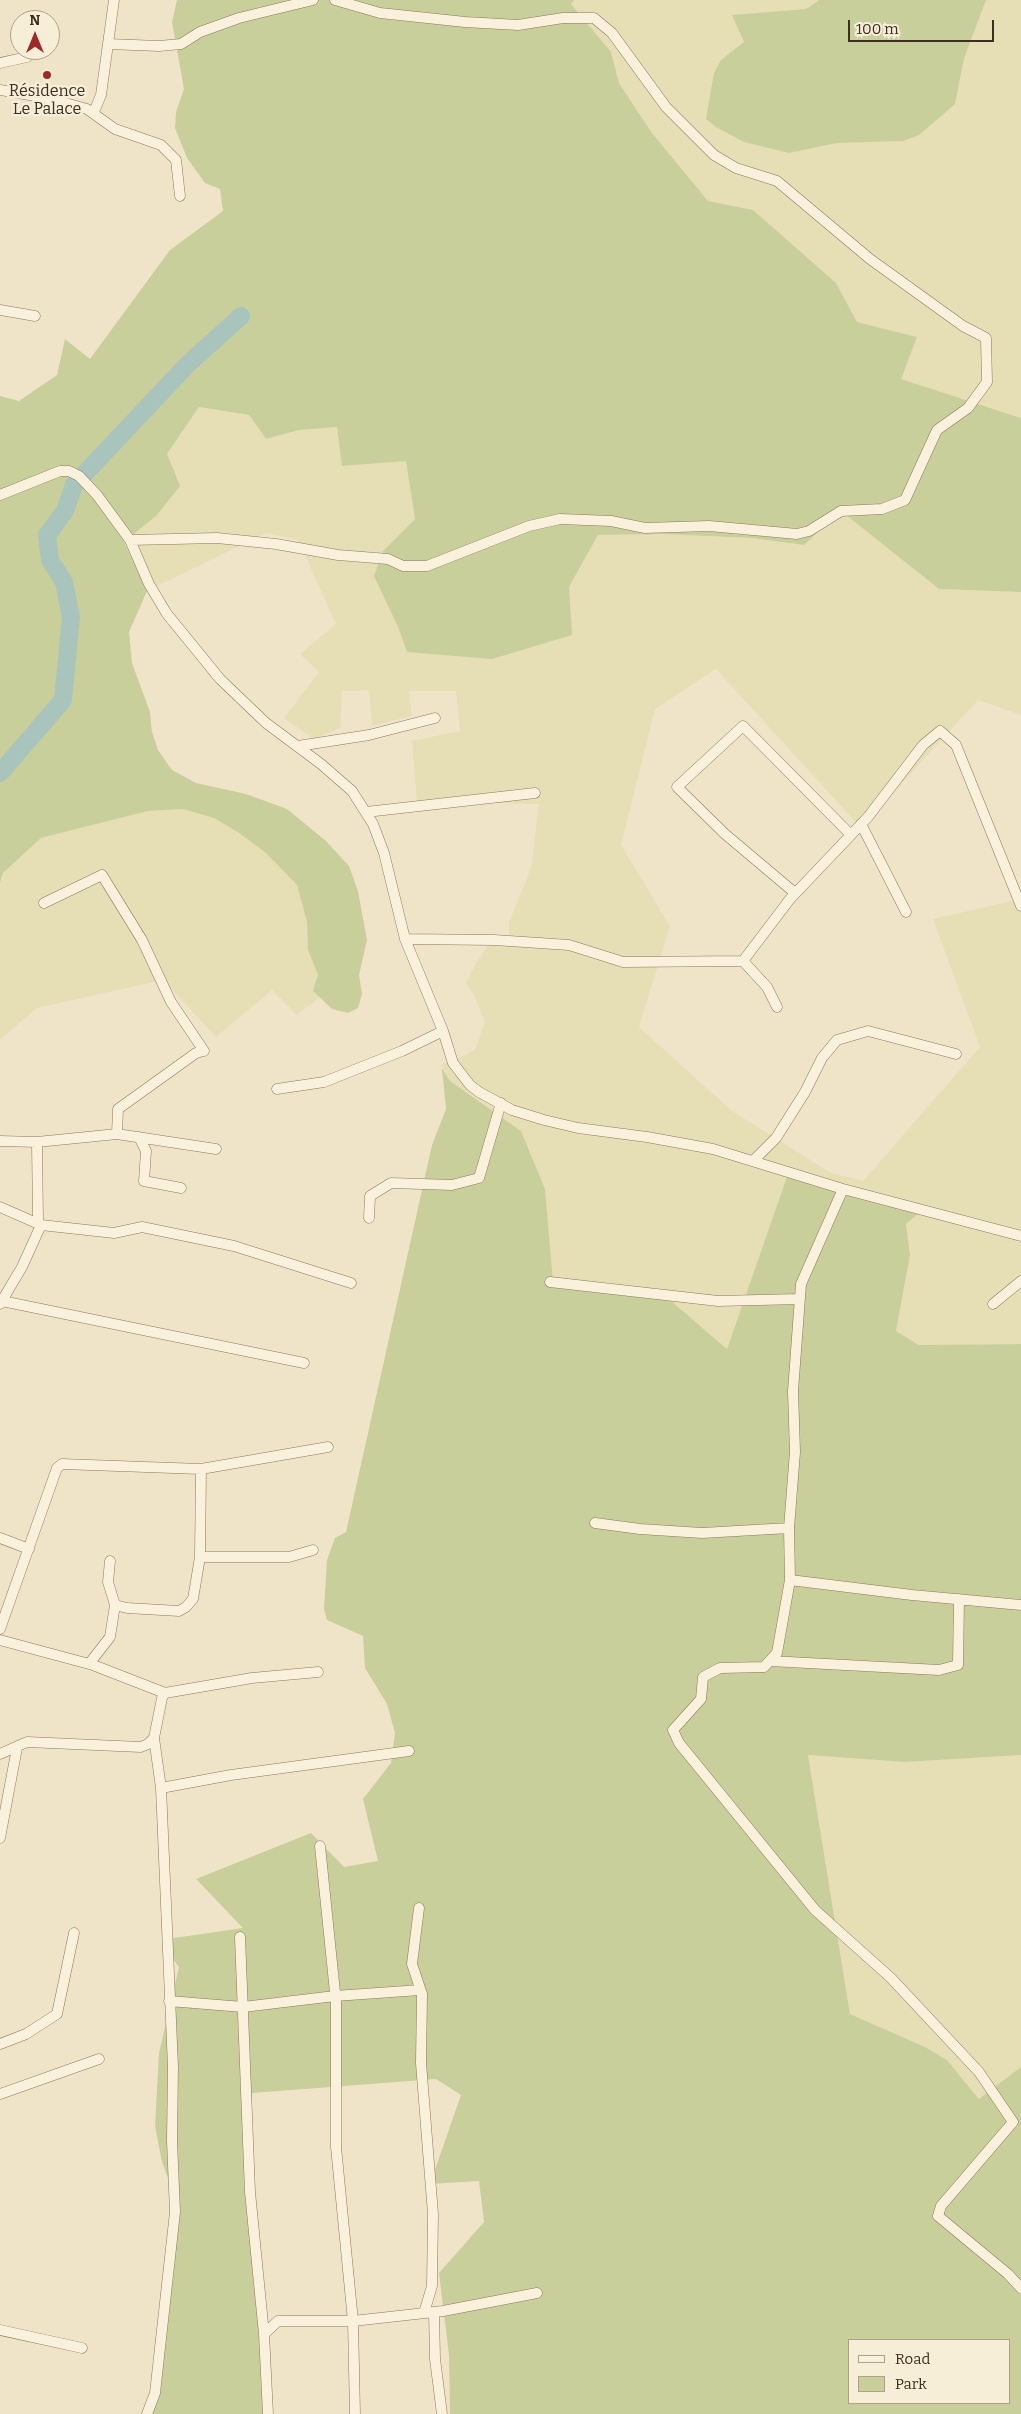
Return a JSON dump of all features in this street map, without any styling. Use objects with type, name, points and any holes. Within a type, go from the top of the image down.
[{"type":"street","points":[[94,112],[101,94],[114,0]]},
{"type":"street","points":[[108,44],[159,46],[181,44],[200,32],[240,18],[313,0]]},
{"type":"street","points":[[130,540],[217,538],[276,544],[338,555],[388,559],[403,566],[428,566],[529,526],[560,519],[612,520],[645,528],[709,526],[797,534],[809,531],[841,511],[882,509],[905,500],[937,430],[968,408],[987,382],[986,338],[963,326],[870,259],[777,181],[736,168],[714,155],[666,108],[612,33],[594,18],[563,18],[518,25],[465,22],[380,13],[335,0]]},
{"type":"street","points":[[0,90],[47,98],[94,112],[115,129],[160,145],[169,151],[176,160],[180,196]]},
{"type":"street","points":[[0,310],[34,316]]},
{"type":"street","points":[[0,495],[60,471],[69,471],[79,476],[97,495],[130,540],[149,584],[167,614],[189,642],[235,695],[266,723],[340,779],[352,791],[366,812],[384,853],[405,939],[443,1031],[453,1063],[470,1085],[489,1099],[501,1103],[512,1110],[570,1126],[713,1149],[843,1189],[1021,1236]]},
{"type":"street","points":[[298,746],[369,735],[435,718]]},
{"type":"street","points":[[795,893],[725,834],[677,788],[743,726],[851,835]]},
{"type":"street","points":[[743,961],[795,893],[861,824],[923,745],[940,731],[956,745],[1021,906]]},
{"type":"street","points":[[366,812],[535,794]]},
{"type":"street","points":[[861,824],[906,912]]},
{"type":"street","points":[[44,903],[102,875],[142,940],[171,1002],[204,1050],[196,1053],[118,1109],[117,1134]]},
{"type":"street","points":[[405,939],[494,940],[569,945],[623,962],[743,961],[767,987],[777,1007]]},
{"type":"street","points":[[277,1089],[324,1082],[402,1051],[443,1031]]},
{"type":"street","points":[[753,1161],[776,1138],[805,1092],[822,1058],[837,1040],[868,1031],[956,1054]]},
{"type":"street","points":[[369,1218],[370,1196],[391,1183],[452,1185],[479,1178],[501,1103]]},
{"type":"street","points":[[0,1141],[38,1142],[82,1136],[117,1134],[216,1148]]},
{"type":"street","points":[[139,1137],[146,1151],[144,1181],[181,1188]]},
{"type":"street","points":[[38,1142],[38,1222],[41,1225]]},
{"type":"street","points":[[843,1189],[801,1284],[793,1391],[795,1452],[789,1528],[790,1580],[777,1653],[764,1667],[720,1668],[703,1677],[701,1699],[673,1730],[679,1743],[815,1910],[891,1978],[979,2072],[1013,2122],[941,2206],[938,2216],[1008,2274],[1021,2288]]},
{"type":"street","points":[[0,1207],[41,1225],[114,1233],[142,1227],[234,1246],[351,1283]]},
{"type":"street","points":[[41,1225],[22,1267],[1,1303],[304,1363]]},
{"type":"street","points":[[993,1304],[1021,1281]]},
{"type":"street","points":[[550,1282],[718,1301],[800,1299]]},
{"type":"street","points":[[0,1629],[57,1468],[62,1464],[201,1469],[328,1447]]},
{"type":"street","points":[[115,1606],[179,1611],[186,1607],[192,1599],[200,1557],[201,1469]]},
{"type":"street","points":[[595,1522],[640,1530],[702,1533],[789,1528]]},
{"type":"street","points":[[0,1538],[28,1549]]},
{"type":"street","points":[[200,1557],[289,1557],[313,1550]]},
{"type":"street","points":[[89,1664],[110,1637],[115,1606],[108,1582],[110,1561]]},
{"type":"street","points":[[790,1580],[1021,1605]]},
{"type":"street","points":[[770,1661],[939,1670],[958,1665],[959,1599]]},
{"type":"street","points":[[0,1640],[89,1664],[165,1693],[252,1678],[318,1672]]},
{"type":"street","points":[[147,2414],[155,2393],[176,2212],[172,2142],[173,2067],[161,1788],[154,1738],[162,1698],[165,1693]]},
{"type":"street","points":[[0,1754],[27,1742],[140,1747],[148,1744],[154,1738]]},
{"type":"street","points":[[0,1838],[16,1748]]},
{"type":"street","points":[[161,1788],[232,1775],[409,1751]]},
{"type":"street","points":[[320,1846],[335,1996],[336,2147],[353,2321],[355,2414]]},
{"type":"street","points":[[418,1908],[412,1964],[420,1990],[421,2063],[432,2214],[432,2286],[429,2312],[442,2414]]},
{"type":"street","points":[[0,2044],[26,2034],[57,2014],[74,1933]]},
{"type":"street","points":[[240,1937],[250,2192],[264,2334],[268,2414]]},
{"type":"street","points":[[170,2001],[243,2007],[335,1996],[420,1990]]},
{"type":"street","points":[[0,2094],[99,2060]]},
{"type":"street","points":[[264,2334],[278,2321],[353,2321],[429,2312],[537,2293]]},
{"type":"street","points":[[0,2330],[82,2348]]},
{"type":"shaded area","points":[[574,0],[819,0],[806,9],[733,15],[745,42],[721,60],[789,153],[837,143],[903,141],[955,104],[964,59],[986,0],[1021,0],[1021,418],[900,379],[917,337],[857,322],[836,283],[753,211],[708,201],[652,133],[619,83],[611,52],[571,4]]},
{"type":"shaded area","points":[[199,407],[249,415],[266,439],[299,430],[337,427],[343,466],[407,460],[415,519],[383,551],[398,627],[407,652],[569,587],[598,535],[661,534],[752,538],[804,545],[841,511],[939,589],[1021,592],[1021,715],[978,700],[861,828],[716,669],[655,709],[621,845],[670,926],[639,1027],[732,1111],[831,1173],[863,1181],[980,1047],[933,919],[1021,899],[1021,1344],[919,1345],[896,1331],[910,1255],[906,1224],[917,1214],[789,1172],[727,1349],[662,1293],[553,1281],[545,1189],[521,1131],[450,1081],[441,1064],[455,1060],[475,1050],[485,1022],[476,999],[466,983],[476,963],[490,943],[509,945],[509,923],[531,868],[539,804],[417,801],[412,741],[460,731],[456,691],[409,691],[412,716],[372,726],[369,690],[342,691],[340,728],[314,739],[284,718],[319,672],[300,654],[336,624],[298,540],[266,533],[147,591],[124,542],[156,516],[167,454]]},
{"type":"shaded area","points":[[183,809],[214,818],[239,833],[266,853],[297,885],[307,922],[308,950],[318,975],[314,991],[320,997],[297,1015],[272,990],[216,1037],[163,980],[37,1008],[0,1040],[0,883],[3,873],[41,838],[148,811]]},
{"type":"shaded area","points":[[808,1755],[905,1762],[1021,1755],[1021,2067],[980,2099],[947,2060],[925,2047],[850,2014]]},
{"type":"green space","points":[[177,0],[574,0],[571,4],[611,52],[619,83],[652,133],[708,201],[753,210],[836,283],[857,322],[917,337],[901,379],[1021,418],[1021,592],[939,589],[841,511],[804,545],[752,538],[661,534],[598,535],[569,587],[572,635],[492,659],[407,652],[398,627],[374,576],[383,551],[415,519],[406,461],[342,466],[337,427],[299,430],[266,439],[249,415],[199,407],[167,454],[180,486],[156,516],[124,542],[147,591],[129,632],[132,663],[150,712],[152,732],[158,750],[172,770],[196,783],[246,794],[287,809],[326,841],[349,866],[358,891],[367,940],[359,975],[362,994],[358,1008],[348,1013],[332,1009],[313,991],[318,975],[308,950],[307,922],[297,885],[266,853],[239,833],[214,818],[183,809],[148,811],[41,838],[3,873],[0,883],[0,396],[19,401],[57,375],[65,339],[90,359],[170,250],[223,211],[220,189],[205,183],[187,158],[175,128],[176,112],[184,89],[172,22]]},
{"type":"green space","points":[[819,0],[986,0],[964,59],[955,104],[919,135],[903,141],[837,143],[789,153],[744,142],[716,127],[706,119],[714,73],[721,60],[744,42],[732,15],[806,9]]},
{"type":"green space","points":[[442,1068],[450,1081],[521,1131],[545,1189],[553,1281],[662,1293],[727,1349],[789,1171],[918,1214],[906,1224],[910,1255],[896,1331],[919,1345],[1021,1344],[1021,1755],[905,1762],[808,1755],[850,2014],[925,2047],[947,2060],[979,2099],[1021,2067],[1021,2414],[450,2414],[449,2355],[439,2273],[484,2222],[479,2181],[430,2184],[461,2095],[436,2079],[252,2093],[247,2128],[269,2414],[143,2414],[153,2384],[175,2197],[162,2162],[155,2126],[159,2053],[179,1967],[162,1946],[167,1939],[243,1928],[196,1879],[311,1833],[344,1867],[378,1861],[363,1799],[391,1763],[395,1733],[387,1704],[365,1668],[363,1636],[327,1620],[324,1609],[327,1560],[335,1538],[346,1532],[432,1145],[446,1109]]},
{"type":"waterway","points":[[0,773],[63,700],[71,617],[64,582],[50,560],[47,535],[65,511],[74,485],[187,365],[241,316]]},
{"type":"place","name":"Résidence Le Palace","points":[[47,75]]}]
